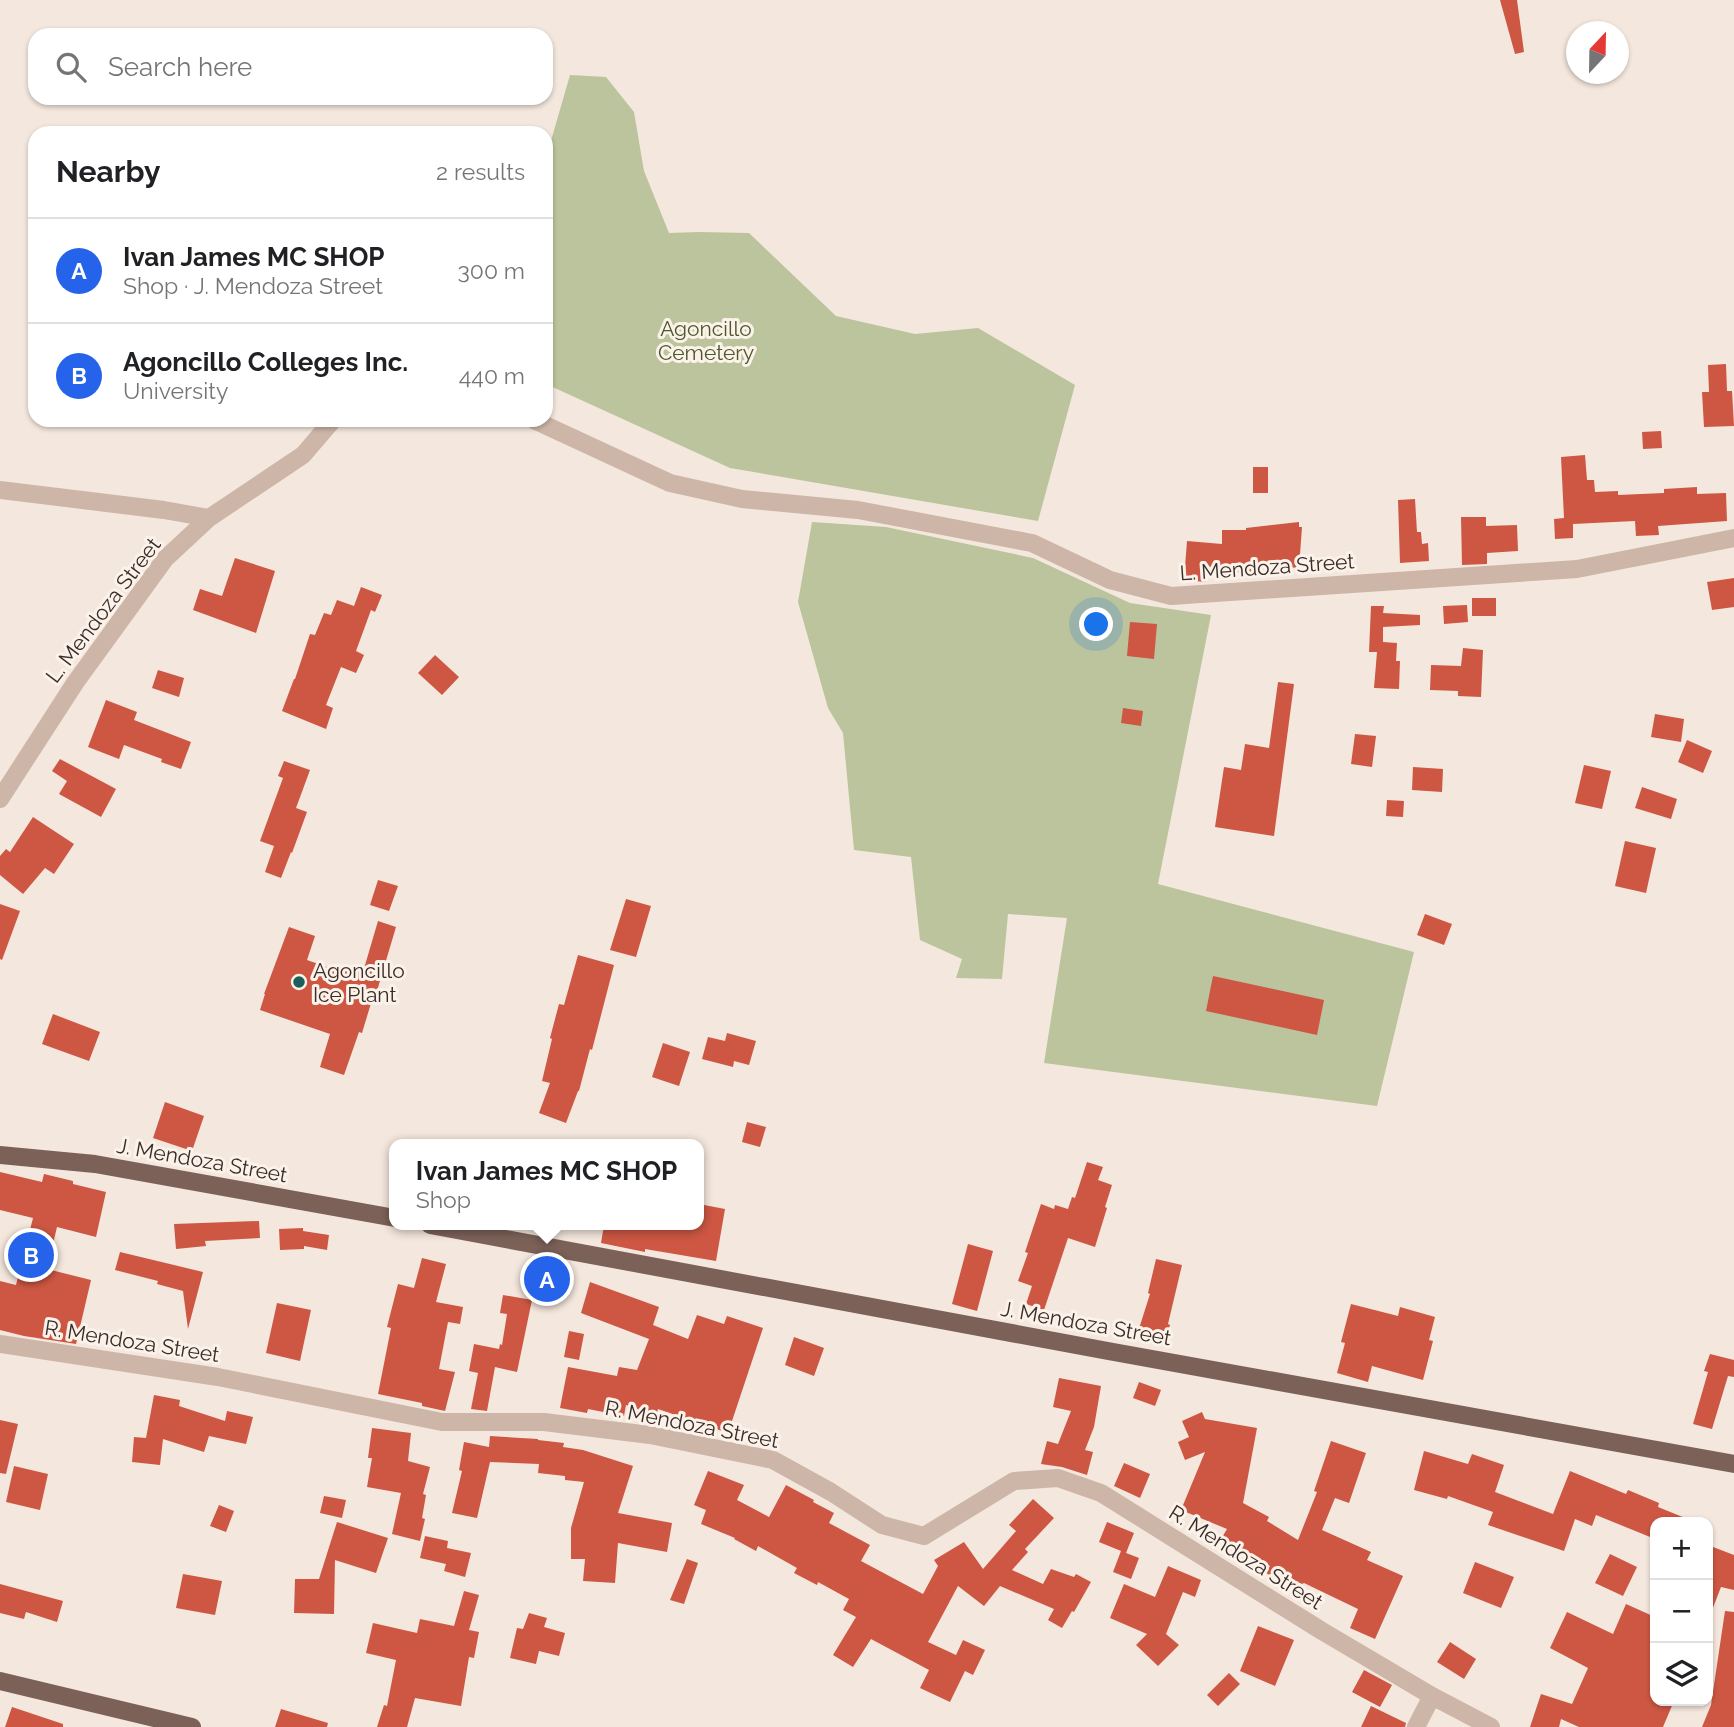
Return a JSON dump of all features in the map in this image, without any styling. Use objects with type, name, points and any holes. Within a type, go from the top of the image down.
[{"type":"main road","name":"J. Mendoza Street","points":[[0,1155],[95,1164],[389,1217]]},
{"type":"main road","name":"J. Mendoza Street","points":[[457,1230],[1734,1464]]},
{"type":"main road","points":[[0,1681],[192,1727]]},
{"type":"street","name":"L. Mendoza Street","points":[[0,799],[75,683],[165,559],[209,518],[303,455],[327,427]]},
{"type":"street","name":"L. Mendoza Street","points":[[549,427],[670,483],[742,499],[858,510],[1032,543],[1110,580],[1171,596],[1577,569],[1734,538]]},
{"type":"street","points":[[0,490],[209,518]]},
{"type":"street","name":"R. Mendoza Street","points":[[0,1344],[219,1377],[442,1422],[544,1422],[650,1435],[773,1460],[831,1492],[882,1525],[924,1536],[1014,1481],[1058,1478],[1101,1493],[1322,1631],[1432,1696],[1491,1727]]},
{"type":"street","points":[[1416,1727],[1432,1696]]},
{"type":"green space","name":"Agoncillo Cemetery","points":[[570,75],[606,77],[634,112],[644,171],[669,233],[749,233],[836,316],[915,334],[978,328],[1075,385],[1038,521],[730,468],[553,387],[553,134]]},
{"type":"green space","points":[[812,522],[886,527],[1033,558],[1130,603],[1211,615],[1158,884],[1414,952],[1377,1106],[1044,1063],[1067,918],[1008,914],[1002,979],[956,978],[962,959],[920,940],[911,857],[854,850],[843,733],[828,708],[798,602]]},
{"type":"building","points":[[1500,0],[1517,0],[1524,52],[1515,54]]},
{"type":"building","points":[[1726,364],[1727,391],[1732,391],[1734,426],[1704,427],[1702,392],[1709,392],[1708,365]]},
{"type":"building","points":[[1661,431],[1662,448],[1643,449],[1642,432]]},
{"type":"building","points":[[1585,455],[1587,480],[1594,480],[1595,492],[1618,491],[1618,495],[1664,493],[1664,489],[1697,487],[1697,494],[1726,493],[1727,521],[1658,526],[1659,535],[1636,536],[1635,521],[1573,524],[1573,538],[1555,539],[1554,519],[1564,518],[1561,457]]},
{"type":"building","points":[[1253,467],[1268,467],[1268,493],[1253,493]]},
{"type":"building","points":[[1415,499],[1417,532],[1421,532],[1422,544],[1428,543],[1429,561],[1400,563],[1398,500]]},
{"type":"building","points":[[1461,517],[1486,517],[1486,526],[1517,525],[1518,551],[1487,553],[1487,564],[1462,565]]},
{"type":"building","points":[[1299,522],[1299,527],[1302,527],[1299,568],[1261,565],[1261,574],[1207,571],[1206,582],[1184,580],[1187,541],[1222,544],[1222,530],[1246,530]]},
{"type":"building","points":[[235,558],[275,571],[256,633],[193,610],[200,589],[222,596]]},
{"type":"building","points":[[1734,578],[1734,607],[1712,610],[1707,582]]},
{"type":"building","points":[[361,587],[382,595],[375,612],[371,610],[356,651],[364,655],[356,673],[341,667],[326,705],[333,708],[326,729],[282,711],[310,634],[315,635],[324,613],[331,615],[337,600],[354,606]]},
{"type":"building","points":[[1472,598],[1496,598],[1496,616],[1472,616]]},
{"type":"building","points":[[1467,605],[1468,622],[1444,624],[1443,606]]},
{"type":"building","points":[[1371,606],[1384,606],[1383,613],[1420,615],[1420,625],[1383,627],[1383,642],[1397,643],[1396,661],[1400,661],[1399,689],[1374,688],[1377,652],[1369,652]]},
{"type":"building","points":[[1130,622],[1157,624],[1154,659],[1127,656]]},
{"type":"building","points":[[1463,648],[1483,650],[1481,697],[1458,696],[1458,691],[1430,690],[1431,665],[1461,666]]},
{"type":"building","points":[[435,655],[459,677],[442,695],[418,673]]},
{"type":"building","points":[[158,670],[184,678],[179,697],[152,688]]},
{"type":"building","points":[[1278,682],[1294,684],[1274,836],[1215,827],[1224,767],[1241,770],[1245,744],[1269,748]]},
{"type":"building","points":[[106,700],[137,712],[134,720],[191,742],[181,769],[124,745],[119,759],[88,747]]},
{"type":"building","points":[[1123,708],[1143,711],[1141,726],[1121,723]]},
{"type":"building","points":[[1655,714],[1684,719],[1681,742],[1651,737]]},
{"type":"building","points":[[1355,734],[1376,736],[1372,767],[1351,764]]},
{"type":"building","points":[[1687,740],[1712,751],[1703,773],[1678,762]]},
{"type":"building","points":[[60,759],[116,789],[101,817],[59,794],[67,781],[52,771]]},
{"type":"building","points":[[284,761],[310,770],[296,808],[307,812],[281,878],[265,872],[274,846],[260,841],[283,778],[278,776]]},
{"type":"building","points":[[1584,765],[1611,771],[1602,809],[1575,803]]},
{"type":"building","points":[[1413,767],[1443,769],[1442,792],[1412,790]]},
{"type":"building","points":[[1642,787],[1677,799],[1671,819],[1635,808]]},
{"type":"building","points":[[1387,800],[1404,801],[1403,817],[1386,816]]},
{"type":"building","points":[[33,817],[74,844],[54,874],[45,868],[23,894],[0,875],[0,856],[6,849],[10,852]]},
{"type":"building","points":[[1625,841],[1656,848],[1646,893],[1615,886]]},
{"type":"building","points":[[378,880],[398,886],[389,911],[370,905]]},
{"type":"building","points":[[626,899],[651,906],[636,957],[610,950]]},
{"type":"building","points":[[0,904],[20,911],[2,960],[0,959]]},
{"type":"building","points":[[1425,914],[1452,924],[1444,945],[1417,935]]},
{"type":"building","points":[[378,921],[396,927],[374,1001],[372,1000],[362,1033],[359,1032],[344,1075],[320,1067],[330,1034],[260,1010],[289,927],[315,936],[307,960],[344,973],[346,967],[363,972]]},
{"type":"building","points":[[578,955],[614,965],[592,1050],[590,1049],[579,1091],[566,1123],[539,1113],[550,1083],[542,1081],[552,1039],[550,1038],[559,1004],[564,1005]]},
{"type":"building","points":[[1213,976],[1324,1000],[1317,1035],[1206,1011]]},
{"type":"building","points":[[53,1014],[100,1032],[89,1061],[42,1044]]},
{"type":"building","points":[[727,1033],[756,1041],[749,1065],[734,1061],[733,1067],[702,1059],[708,1037],[725,1041]]},
{"type":"building","points":[[663,1043],[690,1052],[679,1086],[652,1077]]},
{"type":"building","points":[[165,1102],[204,1116],[192,1151],[153,1138]]},
{"type":"building","points":[[747,1122],[766,1127],[760,1147],[742,1142]]},
{"type":"building","points":[[1087,1162],[1103,1167],[1098,1180],[1112,1185],[1095,1247],[1068,1238],[1044,1310],[1026,1304],[1032,1286],[1018,1281],[1041,1204],[1054,1209],[1055,1205],[1068,1209],[1072,1197],[1075,1198]]},
{"type":"building","points":[[0,1172],[42,1182],[44,1174],[106,1192],[96,1237],[57,1227],[47,1269],[91,1280],[76,1344],[0,1330],[0,1281],[16,1285],[33,1218],[0,1210]]},
{"type":"building","points":[[704,1205],[725,1209],[716,1261],[601,1243],[603,1230],[704,1230]]},
{"type":"building","points":[[259,1221],[260,1238],[205,1241],[206,1246],[176,1249],[174,1224]]},
{"type":"building","points":[[303,1228],[303,1231],[329,1235],[327,1250],[304,1246],[304,1249],[280,1250],[279,1229]]},
{"type":"building","points":[[968,1244],[993,1251],[977,1311],[952,1304]]},
{"type":"building","points":[[120,1252],[203,1272],[188,1329],[183,1291],[157,1284],[158,1281],[115,1270]]},
{"type":"building","points":[[422,1258],[446,1264],[436,1302],[463,1307],[460,1324],[448,1322],[439,1369],[455,1372],[445,1411],[378,1394],[391,1328],[387,1327],[398,1284],[414,1288]]},
{"type":"building","points":[[1156,1259],[1182,1265],[1164,1344],[1137,1335],[1150,1294],[1148,1293]]},
{"type":"building","points":[[590,1282],[659,1307],[653,1325],[688,1339],[697,1315],[724,1324],[727,1316],[763,1328],[728,1433],[658,1409],[656,1416],[626,1405],[624,1416],[588,1409],[587,1413],[560,1408],[568,1367],[617,1376],[619,1367],[637,1370],[649,1339],[581,1313]]},
{"type":"building","points":[[503,1295],[532,1300],[517,1372],[495,1367],[487,1411],[471,1409],[478,1373],[469,1371],[474,1344],[499,1349],[500,1344],[502,1345],[507,1314],[500,1313]]},
{"type":"building","points":[[277,1303],[311,1310],[300,1361],[266,1353]]},
{"type":"building","points":[[1351,1304],[1398,1316],[1400,1307],[1435,1317],[1429,1340],[1433,1341],[1423,1380],[1372,1366],[1368,1382],[1337,1373],[1345,1343],[1341,1342]]},
{"type":"building","points":[[569,1331],[584,1334],[579,1360],[564,1357]]},
{"type":"building","points":[[794,1337],[824,1348],[814,1376],[785,1365]]},
{"type":"building","points":[[1710,1354],[1734,1360],[1734,1377],[1728,1376],[1712,1429],[1693,1424],[1708,1372],[1704,1371]]},
{"type":"building","points":[[1059,1378],[1101,1386],[1094,1427],[1085,1450],[1093,1452],[1087,1475],[1041,1464],[1047,1441],[1058,1444],[1071,1411],[1053,1407]]},
{"type":"building","points":[[1139,1382],[1161,1390],[1155,1406],[1133,1398]]},
{"type":"building","points":[[154,1395],[180,1400],[179,1406],[225,1421],[227,1411],[253,1417],[246,1444],[209,1436],[204,1452],[163,1439],[160,1465],[132,1462],[134,1437],[146,1438]]},
{"type":"building","points":[[1202,1412],[1205,1419],[1257,1428],[1243,1503],[1269,1517],[1267,1521],[1298,1540],[1317,1492],[1314,1491],[1331,1441],[1366,1453],[1349,1503],[1335,1498],[1322,1530],[1371,1552],[1367,1560],[1403,1576],[1375,1639],[1350,1628],[1358,1609],[1304,1583],[1294,1580],[1290,1587],[1266,1573],[1270,1566],[1221,1539],[1227,1529],[1181,1510],[1205,1452],[1185,1460],[1178,1442],[1189,1437],[1182,1421]]},
{"type":"building","points":[[0,1420],[18,1424],[6,1474],[0,1473]]},
{"type":"building","points":[[372,1428],[411,1433],[408,1461],[430,1467],[423,1494],[426,1495],[422,1518],[425,1519],[420,1541],[392,1534],[401,1493],[367,1487],[372,1458],[368,1458]]},
{"type":"building","points":[[490,1436],[564,1443],[563,1447],[583,1450],[633,1466],[618,1513],[672,1523],[667,1552],[618,1543],[615,1583],[583,1581],[585,1559],[571,1559],[571,1528],[584,1482],[565,1480],[565,1476],[538,1473],[539,1464],[490,1462],[477,1518],[452,1513],[462,1471],[459,1470],[464,1442],[489,1447]]},
{"type":"building","points":[[1424,1451],[1468,1464],[1472,1454],[1504,1465],[1495,1492],[1553,1514],[1570,1471],[1626,1494],[1628,1490],[1683,1517],[1650,1517],[1650,1537],[1596,1515],[1592,1526],[1575,1519],[1564,1551],[1488,1525],[1493,1512],[1448,1496],[1447,1499],[1414,1490]]},
{"type":"building","points":[[1124,1463],[1150,1474],[1140,1498],[1114,1486]]},
{"type":"building","points":[[14,1466],[48,1474],[40,1510],[6,1502]]},
{"type":"building","points":[[708,1471],[744,1485],[737,1500],[769,1517],[786,1485],[814,1500],[813,1502],[834,1513],[829,1523],[870,1545],[861,1561],[923,1594],[938,1566],[934,1560],[964,1542],[983,1569],[1016,1531],[1009,1525],[1033,1499],[1054,1518],[1025,1549],[1028,1552],[1012,1570],[1043,1584],[1051,1569],[1074,1577],[1076,1574],[1091,1582],[1062,1628],[1048,1620],[1054,1609],[1000,1586],[984,1606],[958,1586],[928,1642],[956,1655],[963,1640],[985,1650],[973,1675],[965,1671],[950,1702],[920,1688],[929,1670],[871,1639],[853,1667],[833,1655],[856,1617],[843,1610],[849,1599],[818,1582],[817,1585],[794,1573],[797,1568],[758,1546],[756,1551],[735,1538],[701,1524],[706,1510],[694,1505]]},
{"type":"building","points":[[324,1496],[346,1500],[342,1518],[320,1513]]},
{"type":"building","points":[[219,1505],[234,1511],[226,1532],[210,1526]]},
{"type":"building","points":[[337,1522],[388,1538],[376,1573],[335,1560],[334,1614],[294,1613],[295,1579],[319,1579]]},
{"type":"building","points":[[1107,1522],[1134,1533],[1126,1553],[1099,1542]]},
{"type":"building","points":[[425,1536],[448,1541],[447,1548],[471,1553],[465,1577],[444,1571],[446,1564],[420,1558]]},
{"type":"building","points":[[1713,1547],[1734,1555],[1734,1590],[1721,1587],[1713,1608]]},
{"type":"building","points":[[1121,1551],[1139,1558],[1131,1579],[1113,1572]]},
{"type":"building","points":[[1610,1554],[1637,1567],[1623,1596],[1595,1583]]},
{"type":"building","points":[[687,1559],[698,1563],[684,1604],[670,1600]]},
{"type":"building","points":[[1475,1562],[1514,1577],[1501,1608],[1463,1593]]},
{"type":"building","points":[[1168,1566],[1201,1580],[1195,1597],[1183,1592],[1166,1634],[1179,1645],[1158,1666],[1136,1645],[1147,1634],[1110,1618],[1124,1584],[1155,1597]]},
{"type":"building","points":[[183,1574],[222,1581],[215,1615],[176,1608]]},
{"type":"building","points":[[0,1584],[63,1601],[57,1622],[26,1612],[24,1619],[0,1613]]},
{"type":"building","points":[[464,1591],[479,1595],[469,1630],[479,1632],[474,1658],[469,1657],[461,1706],[415,1698],[407,1727],[377,1727],[384,1705],[387,1706],[396,1660],[366,1653],[373,1623],[417,1633],[420,1619],[454,1626]]},
{"type":"building","points":[[1626,1604],[1650,1615],[1650,1706],[1672,1706],[1663,1727],[1579,1727],[1561,1719],[1559,1727],[1530,1727],[1541,1694],[1572,1704],[1588,1668],[1550,1648],[1567,1612],[1613,1634]]},
{"type":"building","points":[[1725,1611],[1734,1612],[1734,1727],[1702,1727],[1711,1706],[1713,1706]]},
{"type":"building","points":[[529,1613],[547,1618],[544,1627],[565,1633],[559,1656],[539,1651],[536,1664],[510,1658],[517,1628],[523,1629]]},
{"type":"building","points":[[1258,1626],[1294,1640],[1275,1686],[1240,1671]]},
{"type":"building","points":[[1450,1642],[1476,1659],[1464,1679],[1437,1662]]},
{"type":"building","points":[[1364,1670],[1392,1685],[1380,1707],[1352,1692]]},
{"type":"building","points":[[1229,1673],[1240,1684],[1218,1706],[1207,1695]]},
{"type":"building","points":[[1371,1706],[1406,1723],[1405,1727],[1361,1727]]},
{"type":"building","points":[[12,1707],[63,1724],[63,1727],[5,1727]]},
{"type":"building","points":[[281,1709],[328,1723],[327,1727],[275,1727]]},
{"type":"place","name":"Agoncillo Ice Plant","points":[[299,982]]},
{"type":"place","name":"Agoncillo Colleges Inc.","points":[[31,1255]]},
{"type":"place","name":"Ivan James MC SHOP","points":[[547,1279]]}]
